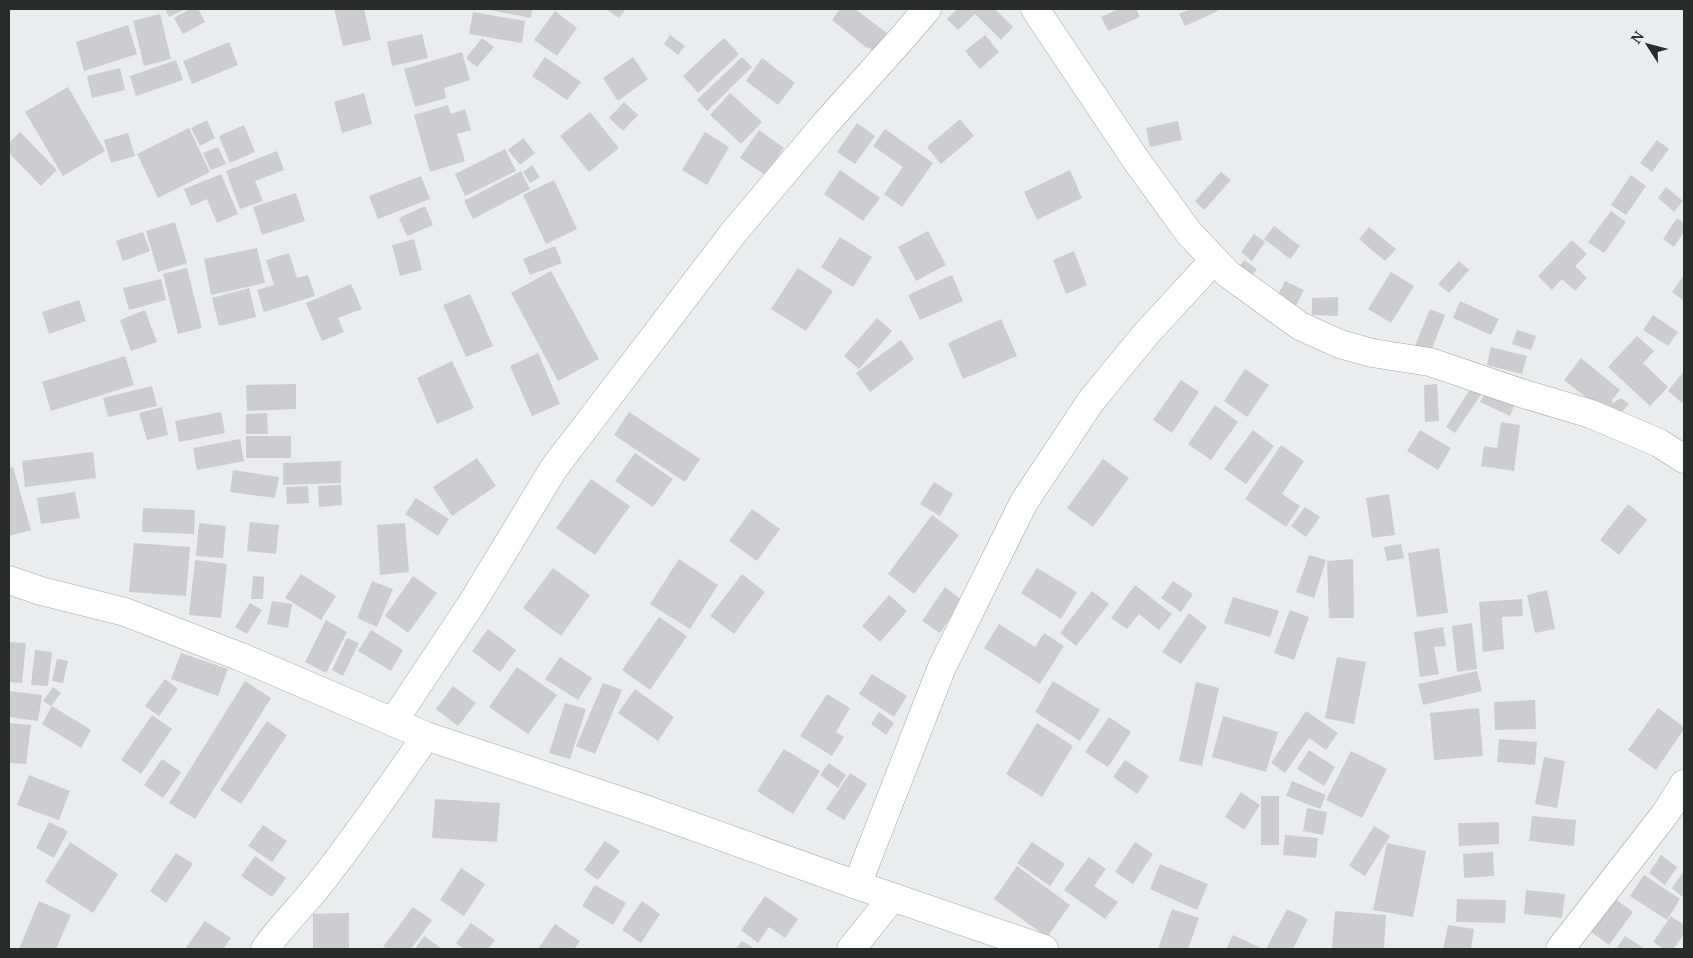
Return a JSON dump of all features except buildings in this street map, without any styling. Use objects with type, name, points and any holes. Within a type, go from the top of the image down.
[{"type":"street","points":[[392,722],[472,603],[560,460],[734,232],[826,123],[927,9]]},
{"type":"street","points":[[1035,9],[1136,160],[1189,233],[1228,274],[1300,326],[1340,344],[1372,353],[1430,362],[1524,394],[1591,414],[1659,443],[1684,460]]},
{"type":"street","points":[[856,886],[942,667],[1024,502],[1091,401],[1146,334],[1214,260]]},
{"type":"street","points":[[9,580],[41,591],[125,612],[241,657],[426,736],[638,807],[856,886],[1044,949]]},
{"type":"street","points":[[265,949],[275,934],[320,884],[378,806],[426,736]]},
{"type":"street","points":[[1560,949],[1664,814],[1684,784]]},
{"type":"street","points":[[851,949],[892,898]]}]
